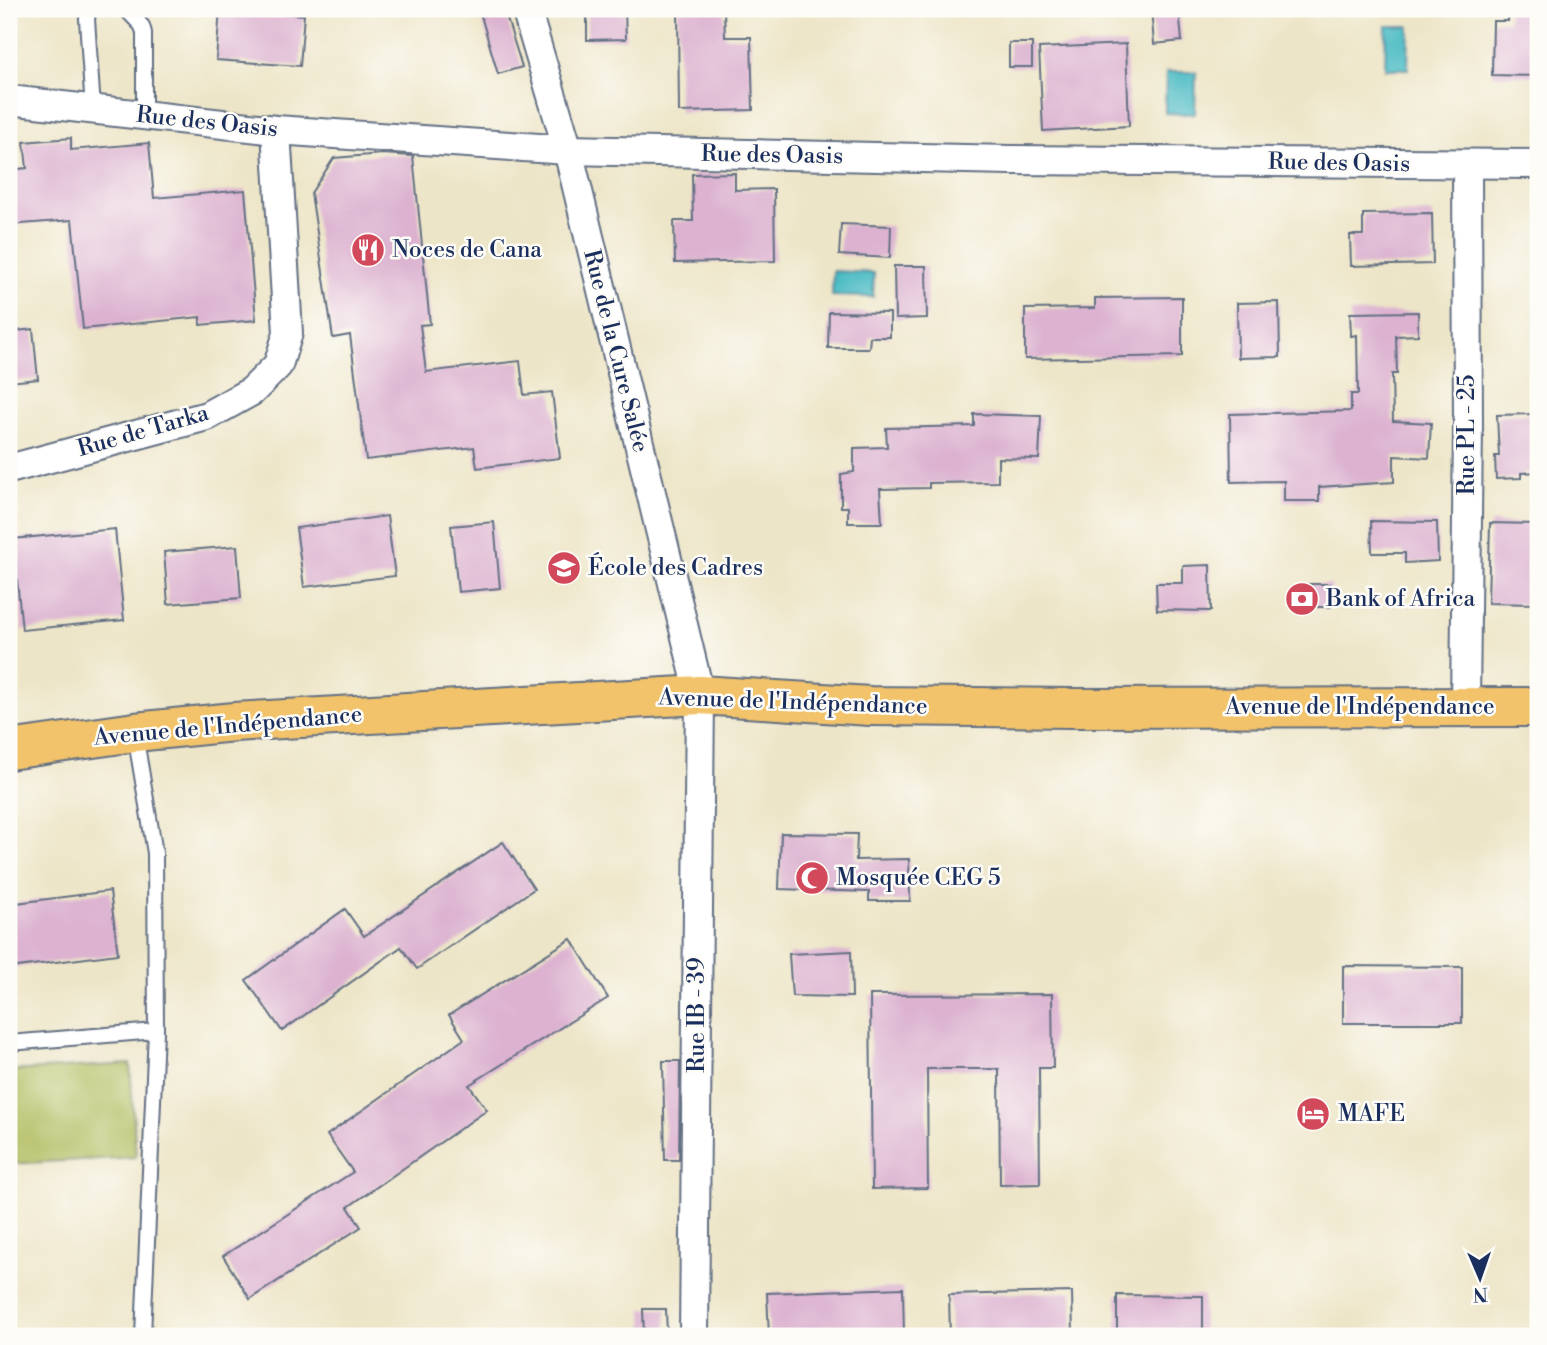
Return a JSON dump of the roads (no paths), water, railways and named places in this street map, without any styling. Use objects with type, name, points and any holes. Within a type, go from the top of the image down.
[{"type":"highway","name":"Avenue de l'Indépendance","points":[[9,750],[135,732],[234,722],[700,695],[910,706],[1538,707]]},
{"type":"street","name":"Rue de la Cure Salée","points":[[526,9],[568,150],[700,695]]},
{"type":"street","name":"Rue des Oasis","points":[[9,100],[275,130],[568,150],[1010,160],[1538,164]]},
{"type":"street","name":"Rue de Tarka","points":[[9,469],[207,416],[252,391],[278,365],[288,333],[275,130]]},
{"type":"street","name":"Rue PL - 25","points":[[1465,706],[1467,164]]},
{"type":"street","name":"Rue IB - 39","points":[[694,1336],[700,695]]},
{"type":"lane","points":[[89,9],[87,19],[93,110]]},
{"type":"lane","points":[[126,9],[142,26],[144,33],[144,116]]},
{"type":"lane","points":[[135,732],[155,853],[156,1031],[144,1336]]},
{"type":"lane","points":[[9,1043],[156,1031]]},
{"type":"water","points":[[1386,26],[1409,26],[1408,69],[1385,69]]},
{"type":"water","points":[[1166,72],[1196,72],[1195,114],[1165,113]]},
{"type":"water","points":[[833,271],[874,273],[873,297],[832,296]]},
{"type":"place","name":"Noces de Cana","points":[[368,250]]},
{"type":"place","name":"École des Cadres","points":[[564,568]]},
{"type":"place","name":"Bank of Africa","points":[[1302,599]]},
{"type":"place","name":"Mosquée CEG 5","points":[[812,878]]},
{"type":"place","name":"MAFE","points":[[1313,1114]]}]
